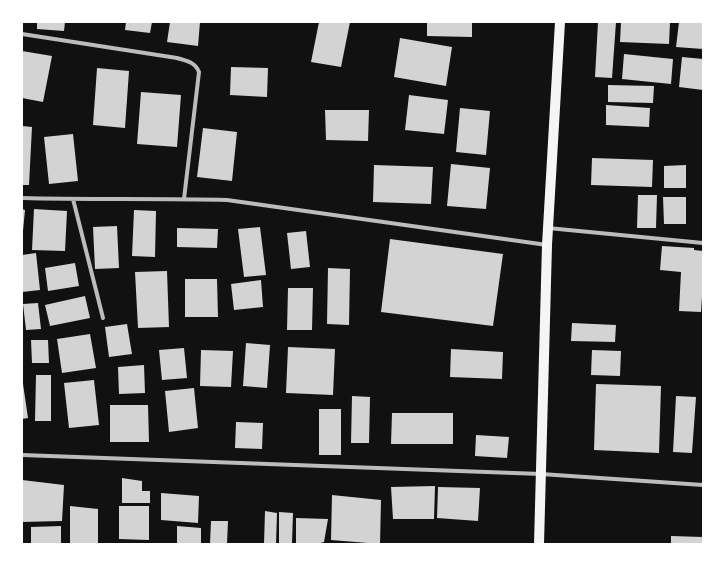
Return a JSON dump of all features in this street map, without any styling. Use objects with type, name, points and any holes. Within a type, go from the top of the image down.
[{"type":"main road","points":[[539,544],[547,245],[560,22]]},
{"type":"street","points":[[22,34],[177,58],[190,61],[197,67],[199,72],[184,199]]},
{"type":"street","points":[[22,198],[227,200],[547,245]]},
{"type":"street","points":[[73,199],[103,318]]},
{"type":"street","points":[[548,228],[703,243]]},
{"type":"street","points":[[22,455],[540,474],[703,486]]},
{"type":"building","points":[[37,22],[65,22],[64,31],[37,29]]},
{"type":"building","points":[[126,22],[152,22],[150,33],[125,30]]},
{"type":"building","points":[[170,22],[200,22],[198,46],[167,42]]},
{"type":"building","points":[[319,22],[350,22],[341,67],[311,62]]},
{"type":"building","points":[[427,22],[472,22],[472,37],[427,36]]},
{"type":"building","points":[[598,22],[616,22],[612,78],[595,77]]},
{"type":"building","points":[[621,22],[670,22],[669,44],[620,42]]},
{"type":"building","points":[[679,22],[703,22],[703,49],[676,47]]},
{"type":"building","points":[[400,38],[452,47],[446,86],[394,77]]},
{"type":"building","points":[[22,51],[52,56],[43,102],[22,98]]},
{"type":"building","points":[[624,54],[673,59],[671,84],[622,79]]},
{"type":"building","points":[[682,57],[703,59],[703,90],[679,87]]},
{"type":"building","points":[[231,67],[268,68],[267,97],[230,95]]},
{"type":"building","points":[[97,68],[129,71],[125,128],[93,125]]},
{"type":"building","points":[[608,85],[654,86],[653,103],[608,102]]},
{"type":"building","points":[[141,92],[181,95],[177,147],[137,144]]},
{"type":"building","points":[[409,95],[448,100],[444,134],[405,130]]},
{"type":"building","points":[[606,105],[650,108],[649,127],[606,125]]},
{"type":"building","points":[[460,108],[490,111],[486,155],[456,152]]},
{"type":"building","points":[[325,110],[369,110],[368,141],[326,140]]},
{"type":"building","points":[[22,126],[32,127],[29,185],[22,185]]},
{"type":"building","points":[[203,128],[237,132],[232,181],[197,177]]},
{"type":"building","points":[[73,134],[78,181],[49,184],[44,137]]},
{"type":"building","points":[[592,158],[653,160],[652,187],[591,185]]},
{"type":"building","points":[[451,164],[490,168],[486,209],[447,206]]},
{"type":"building","points":[[374,165],[433,167],[431,204],[373,202]]},
{"type":"building","points":[[686,165],[686,188],[664,188],[664,166]]},
{"type":"building","points":[[638,195],[657,195],[656,228],[637,228]]},
{"type":"building","points":[[663,197],[686,197],[686,224],[664,224]]},
{"type":"building","points":[[22,209],[25,210],[23,231],[22,231]]},
{"type":"building","points":[[34,209],[67,211],[65,251],[32,250]]},
{"type":"building","points":[[134,210],[156,211],[155,257],[132,256]]},
{"type":"building","points":[[117,226],[119,268],[95,269],[93,227]]},
{"type":"building","points":[[260,227],[266,275],[244,277],[238,229]]},
{"type":"building","points":[[177,228],[218,229],[217,248],[177,247]]},
{"type":"building","points":[[306,231],[310,267],[291,269],[287,233]]},
{"type":"building","points":[[390,239],[503,254],[493,326],[381,312]]},
{"type":"building","points":[[662,246],[694,248],[694,250],[703,251],[701,312],[679,311],[681,272],[660,270]]},
{"type":"building","points":[[36,253],[40,290],[22,292],[22,255]]},
{"type":"building","points":[[75,263],[79,286],[48,291],[45,268]]},
{"type":"building","points":[[328,268],[350,269],[349,325],[327,324]]},
{"type":"building","points":[[167,271],[169,327],[138,328],[135,272]]},
{"type":"building","points":[[185,279],[217,279],[218,317],[185,317]]},
{"type":"building","points":[[261,280],[263,307],[234,310],[231,284]]},
{"type":"building","points":[[288,288],[313,288],[312,330],[287,330]]},
{"type":"building","points":[[85,296],[90,318],[50,326],[45,305]]},
{"type":"building","points":[[38,303],[41,329],[26,330],[23,304]]},
{"type":"building","points":[[572,323],[616,325],[615,342],[571,341]]},
{"type":"building","points":[[127,324],[132,354],[109,357],[105,327]]},
{"type":"building","points":[[90,334],[96,368],[62,373],[57,339]]},
{"type":"building","points":[[31,340],[48,340],[49,363],[32,363]]},
{"type":"building","points":[[246,343],[270,345],[267,388],[243,386]]},
{"type":"building","points":[[288,347],[335,349],[333,395],[286,393]]},
{"type":"building","points":[[184,348],[187,378],[162,380],[159,350]]},
{"type":"building","points":[[451,349],[503,352],[502,379],[450,377]]},
{"type":"building","points":[[201,350],[233,351],[231,387],[200,386]]},
{"type":"building","points":[[592,350],[621,351],[620,376],[591,375]]},
{"type":"building","points":[[144,365],[145,393],[119,394],[118,367]]},
{"type":"building","points":[[36,375],[51,375],[51,421],[35,421]]},
{"type":"building","points":[[22,377],[28,418],[22,419]]},
{"type":"building","points":[[94,380],[99,425],[69,428],[64,383]]},
{"type":"building","points":[[596,384],[661,386],[659,453],[594,450]]},
{"type":"building","points":[[194,388],[198,428],[169,432],[165,391]]},
{"type":"building","points":[[352,396],[370,397],[369,443],[351,443]]},
{"type":"building","points":[[676,396],[696,397],[692,453],[673,452]]},
{"type":"building","points":[[110,405],[148,405],[149,442],[110,442]]},
{"type":"building","points":[[319,409],[341,409],[341,455],[319,455]]},
{"type":"building","points":[[392,413],[453,413],[453,444],[391,444]]},
{"type":"building","points":[[236,422],[263,423],[262,449],[235,448]]},
{"type":"building","points":[[476,435],[509,437],[507,458],[475,456]]},
{"type":"building","points":[[122,478],[142,481],[142,491],[150,491],[150,503],[122,503]]},
{"type":"building","points":[[22,480],[64,485],[62,521],[22,522]]},
{"type":"building","points":[[435,486],[434,519],[393,519],[391,487]]},
{"type":"building","points":[[438,487],[480,488],[478,521],[437,518]]},
{"type":"building","points":[[161,493],[199,496],[198,523],[161,520]]},
{"type":"building","points":[[332,495],[381,500],[380,544],[331,540]]},
{"type":"building","points":[[70,506],[98,509],[98,544],[70,544]]},
{"type":"building","points":[[119,506],[149,506],[149,540],[119,539]]},
{"type":"building","points":[[265,511],[277,513],[276,544],[264,544]]},
{"type":"building","points":[[279,512],[293,513],[292,543],[279,544]]},
{"type":"building","points":[[296,518],[328,519],[324,542],[317,544],[296,544]]},
{"type":"building","points":[[211,521],[228,521],[227,544],[210,544]]},
{"type":"building","points":[[61,526],[61,544],[31,544],[31,527]]},
{"type":"building","points":[[177,526],[201,528],[201,544],[177,544]]},
{"type":"building","points":[[671,536],[703,537],[703,544],[671,544]]}]
